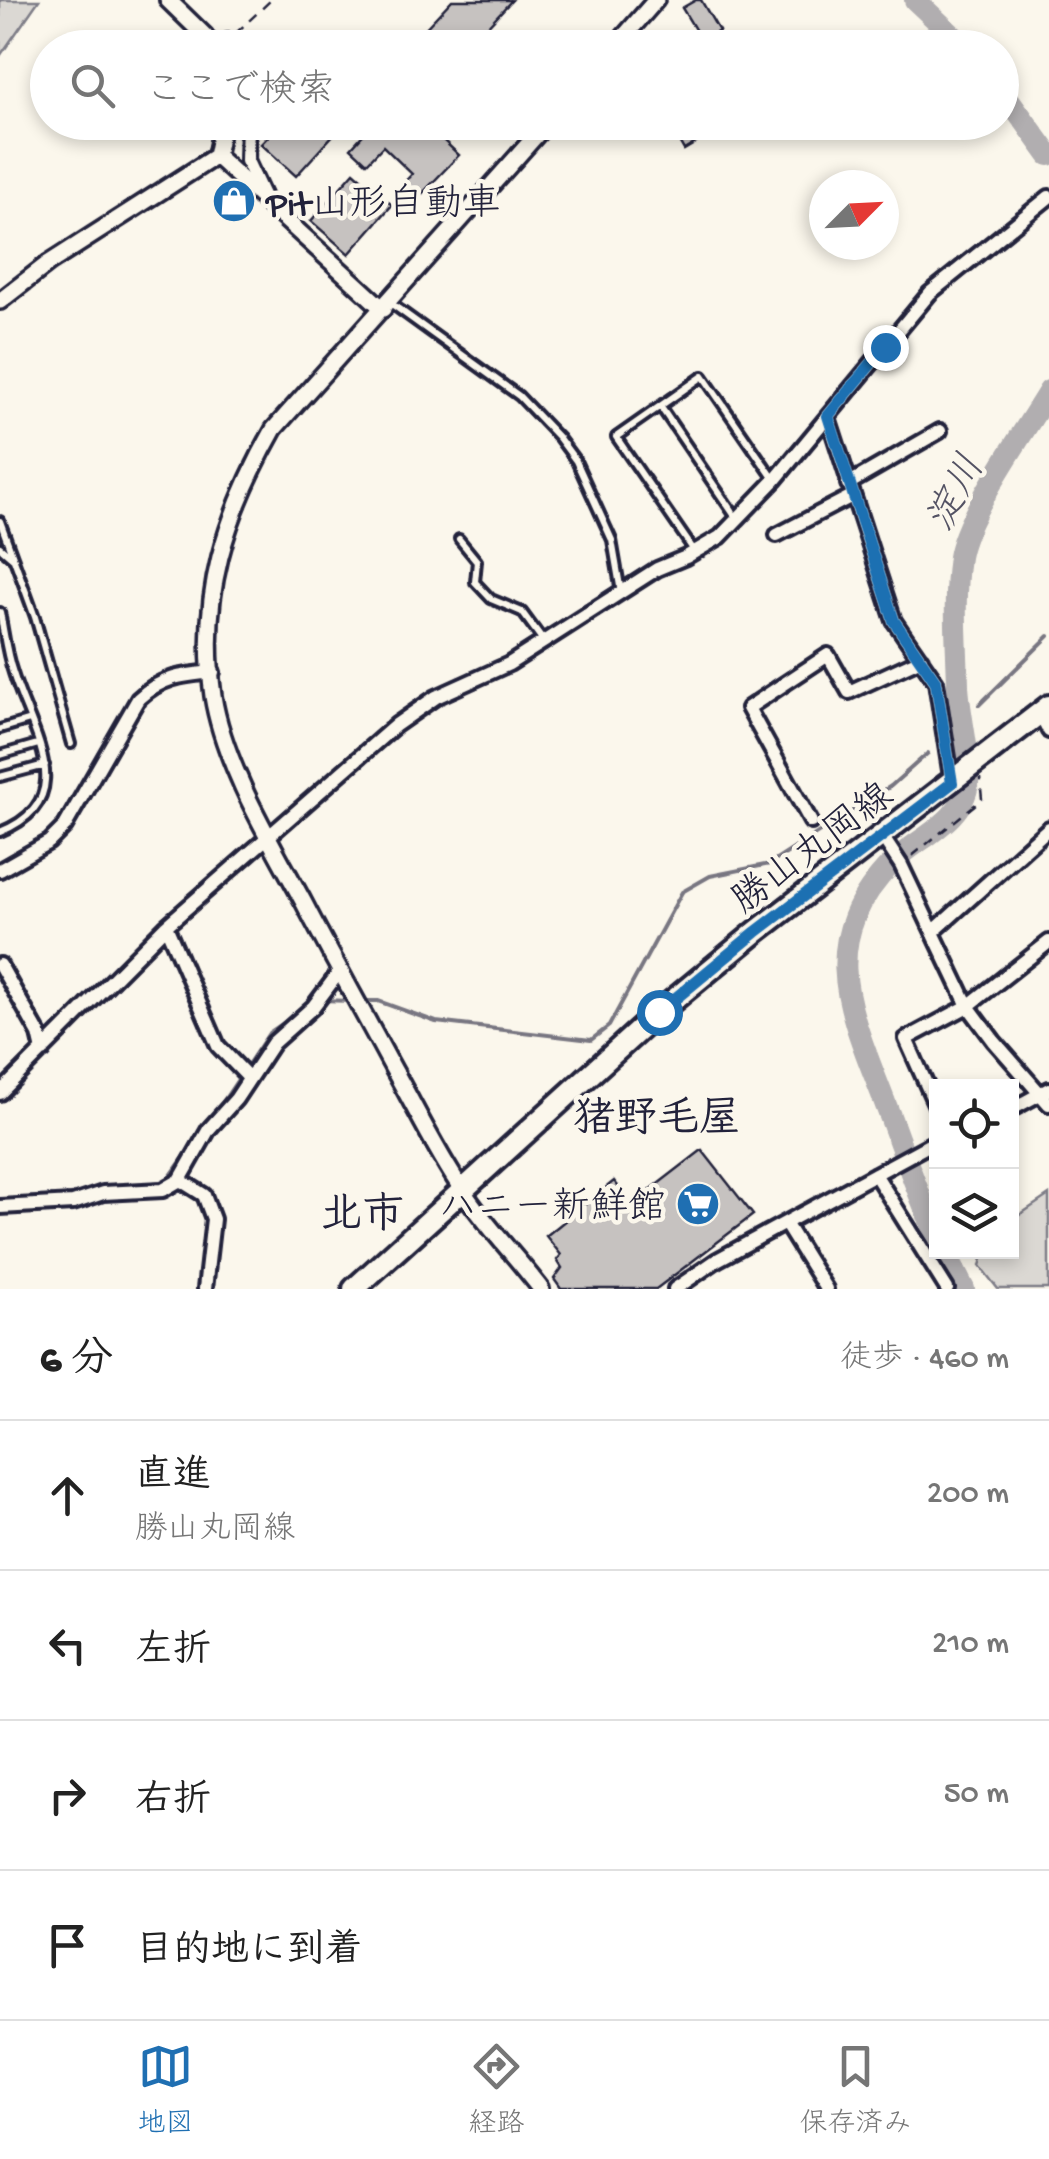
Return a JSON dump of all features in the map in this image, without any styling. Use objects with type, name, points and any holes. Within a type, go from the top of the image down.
[{"type":"main road","name":"勝山丸岡線","points":[[354,1289],[659,1012],[756,932],[885,840],[977,762],[1046,717]]},
{"type":"street","points":[[168,0],[199,30]]},
{"type":"street","points":[[630,30],[656,0]]},
{"type":"street","points":[[0,301],[49,263],[216,156],[220,140]]},
{"type":"street","points":[[248,140],[247,162],[264,198]]},
{"type":"street","points":[[532,140],[274,429],[243,485],[222,542],[209,628],[213,695],[230,756],[268,834],[462,1190],[541,1289]]},
{"type":"street","points":[[216,156],[386,305]]},
{"type":"street","points":[[0,1093],[166,926],[396,725],[436,697],[544,644],[657,568],[720,536],[775,480],[930,293],[1049,197]]},
{"type":"street","points":[[828,416],[894,621],[936,682],[955,780]]},
{"type":"street","points":[[777,534],[940,431]]},
{"type":"street","points":[[811,822],[748,708],[828,655],[848,692],[921,659]]},
{"type":"street","points":[[0,870],[49,842],[64,826],[138,699],[166,678],[213,672]]},
{"type":"street","points":[[933,932],[1049,828]]},
{"type":"street","points":[[885,840],[901,865],[968,1006],[1046,1096],[1019,1106]]},
{"type":"street","points":[[166,926],[218,1046],[250,1078]]},
{"type":"street","points":[[929,1090],[906,1039],[968,1006],[1049,942]]},
{"type":"street","points":[[0,965],[39,1034],[43,1051]]},
{"type":"street","points":[[0,1207],[74,1203],[103,1192],[163,1190],[180,1180],[210,1129],[273,1043],[313,1007],[340,971]]},
{"type":"street","points":[[675,1289],[717,1260],[929,1145]]},
{"type":"street","points":[[876,1174],[946,1289]]},
{"type":"street","points":[[180,1180],[204,1195],[213,1219],[205,1289]]},
{"type":"street","points":[[786,1224],[826,1289]]},
{"type":"lane","points":[[386,305],[519,396],[560,438],[576,462],[612,540],[620,594]]},
{"type":"lane","points":[[695,552],[616,437],[703,376],[775,480]]},
{"type":"lane","points":[[660,406],[738,520]]},
{"type":"lane","points":[[0,521],[36,617],[70,744]]},
{"type":"lane","points":[[459,539],[477,561],[475,582],[491,599],[522,612],[544,644]]},
{"type":"lane","points":[[0,547],[14,560]]},
{"type":"lane","points":[[0,613],[12,670],[47,780],[38,808],[0,832]]},
{"type":"lane","points":[[0,673],[12,670]]},
{"type":"lane","points":[[0,729],[30,720]]},
{"type":"lane","points":[[0,755],[38,744]]},
{"type":"lane","points":[[0,777],[45,766]]},
{"type":"path","points":[[242,30],[271,0]]},
{"type":"path","points":[[901,865],[982,799],[977,762]]},
{"type":"shaded area","points":[[0,0],[39,0],[0,56]]},
{"type":"shaded area","points":[[1049,1195],[1049,1289],[998,1289],[980,1266],[982,1259],[1019,1259],[1019,1215]]},
{"type":"building","points":[[452,0],[512,0],[484,30],[424,30]]},
{"type":"building","points":[[701,0],[718,30],[695,30],[682,8]]},
{"type":"building","points":[[265,140],[329,140],[296,176],[261,144]]},
{"type":"building","points":[[358,140],[443,140],[459,155],[414,202],[399,188],[412,174],[383,146],[367,163],[351,148]]},
{"type":"building","points":[[678,140],[701,140],[684,150]]},
{"type":"building","points":[[354,172],[392,205],[349,254],[311,221]]},
{"type":"building","points":[[702,1150],[753,1215],[656,1289],[561,1289],[554,1279],[562,1268],[557,1260],[561,1255],[546,1236],[614,1181],[632,1204]]},
{"type":"waterway","name":"淀川","points":[[915,0],[947,30]]},
{"type":"waterway","name":"淀川","points":[[1019,114],[1049,155]]},
{"type":"waterway","name":"淀川","points":[[929,1217],[860,1037],[846,978],[846,949],[853,921],[868,892],[892,863],[948,819],[964,797],[968,773],[958,685],[959,557],[984,496],[1049,391]]},
{"type":"waterway","points":[[979,705],[1049,636]]},
{"type":"waterway","points":[[361,1001],[378,1001],[436,1022],[591,1040],[609,1026],[682,892],[710,876],[770,864],[891,786],[928,753]]},
{"type":"waterway","points":[[321,1000],[351,1001]]},
{"type":"waterway","points":[[214,1115],[269,1033],[295,1015]]},
{"type":"waterway","points":[[138,1185],[167,1181],[194,1143]]},
{"type":"waterway","points":[[44,1199],[85,1193]]},
{"type":"waterway","name":"淀川","points":[[949,1259],[964,1289]]},
{"type":"place","name":"Pit山形自動車","points":[[234,201]]},
{"type":"place","name":"ハニー新鮮館","points":[[698,1204]]},
{"type":"district","name":"猪野毛屋","points":[[657,1115]]},
{"type":"district","name":"北市","points":[[362,1211]]},
{"type":"route","points":[[659,1012],[756,932],[952,783],[936,682],[894,621],[828,416],[885,347]]}]
